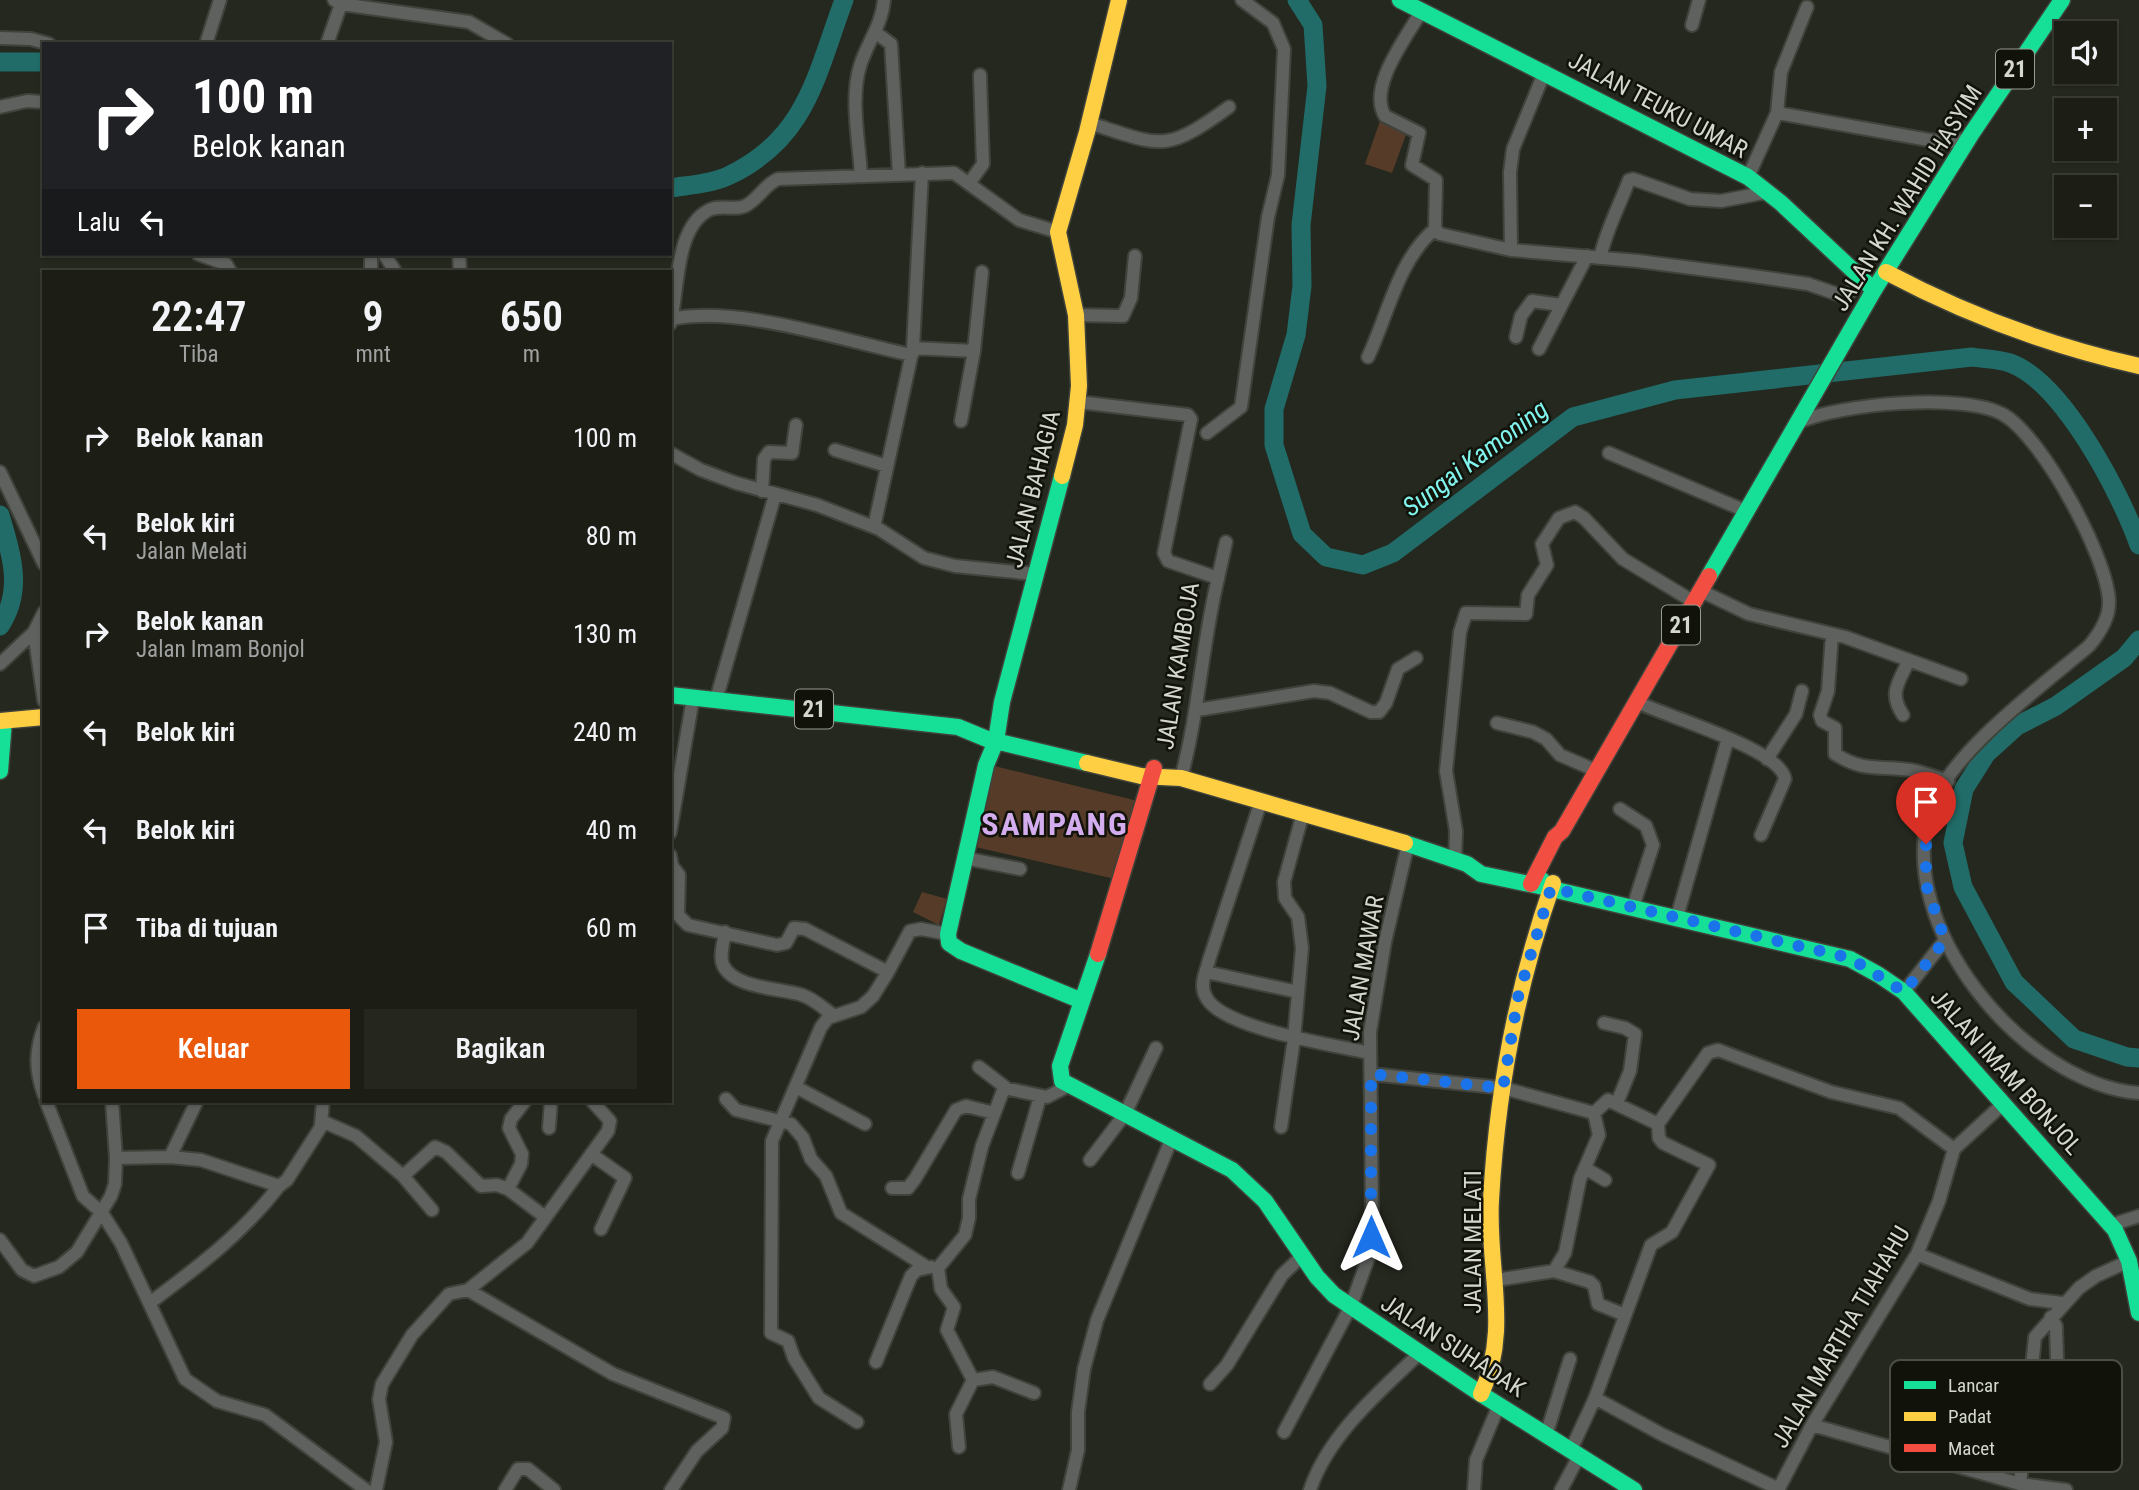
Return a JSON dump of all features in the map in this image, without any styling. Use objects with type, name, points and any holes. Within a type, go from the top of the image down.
[{"type":"main road","name":"JALAN BAHAGIA","points":[[948,934],[993,734],[1066,469],[1078,402],[1076,315],[1058,232],[1089,123],[1119,0]]},
{"type":"main road","name":"JALAN TEUKU UMAR","points":[[1401,0],[1545,71],[1748,177],[1870,285]]},
{"type":"main road","name":"JALAN KH. WAHID HASYIM","points":[[1797,421],[1839,352],[1870,285],[1886,272],[1969,139],[2062,0]]},
{"type":"main road","points":[[1886,272],[1933,297],[2035,340],[2139,366]]},
{"type":"main road","name":"21","points":[[672,695],[865,714],[958,727],[1146,763],[1163,774],[1408,844],[1461,862],[1481,874],[1545,881],[1555,837],[1562,831],[1597,772],[1797,421]]},
{"type":"main road","points":[[0,771],[2,721],[42,717]]},
{"type":"main road","points":[[1068,1086],[1059,1074],[1060,1066],[1119,890],[1163,774]]},
{"type":"main road","name":"JALAN IMAM BONJOL","points":[[1545,881],[1633,907],[1850,958],[1904,992],[2111,1225],[2129,1261],[2139,1312]]},
{"type":"main road","name":"JALAN MELATI","points":[[1481,1394],[1491,1374],[1496,1338],[1496,1280],[1490,1217],[1503,1088],[1518,997],[1545,881]]},
{"type":"main road","points":[[948,934],[949,943],[961,951],[1082,1001]]},
{"type":"main road","name":"JALAN SUHADAK","points":[[1068,1086],[1232,1170],[1265,1201],[1325,1287],[1481,1394],[1634,1490]]},
{"type":"street","points":[[207,42],[220,0]]},
{"type":"street","points":[[861,175],[859,73],[880,23],[884,0]]},
{"type":"street","points":[[1207,433],[1241,407],[1268,217],[1278,175],[1284,50],[1273,23],[1242,0]]},
{"type":"street","points":[[1692,25],[1699,0]]},
{"type":"street","points":[[327,42],[337,2],[469,22],[504,42]]},
{"type":"street","points":[[1748,177],[1777,113],[1781,72],[1807,8]]},
{"type":"street","points":[[1367,357],[1405,270],[1421,241],[1435,229],[1436,180],[1412,165],[1419,133],[1385,116],[1378,97],[1384,79],[1422,10]]},
{"type":"street","points":[[875,32],[891,44],[899,175]]},
{"type":"street","points":[[0,38],[42,42]]},
{"type":"street","points":[[1511,250],[1510,172],[1513,149],[1545,71]]},
{"type":"street","points":[[970,182],[983,164],[980,75]]},
{"type":"street","points":[[0,107],[27,101],[42,102]]},
{"type":"street","points":[[1089,123],[1160,144],[1188,135],[1229,107]]},
{"type":"street","points":[[1777,113],[1947,143],[1969,139]]},
{"type":"street","points":[[1947,143],[1952,151],[1953,165]]},
{"type":"street","points":[[876,528],[912,351],[922,173]]},
{"type":"street","points":[[672,307],[676,251],[701,216],[720,206],[742,208],[758,198],[767,186],[778,179],[954,173],[1019,220],[1058,232]]},
{"type":"street","points":[[1600,258],[1611,217],[1620,205],[1629,180],[1633,178],[1690,199],[1721,201],[1768,192]]},
{"type":"street","points":[[1435,229],[1444,235],[1511,250],[1746,275],[1808,285],[1838,294],[1847,294],[1870,285]]},
{"type":"street","points":[[204,256],[226,264],[229,270]]},
{"type":"street","points":[[1076,315],[1123,316],[1131,298],[1135,256]]},
{"type":"street","points":[[1539,349],[1587,256]]},
{"type":"street","points":[[961,421],[974,351],[982,272]]},
{"type":"street","points":[[1516,337],[1521,316],[1531,301],[1561,306]]},
{"type":"street","points":[[672,321],[700,314],[785,326],[912,351],[974,351]]},
{"type":"street","name":"JALAN KAMBOJA","points":[[1078,402],[1190,417],[1192,425],[1164,553],[1168,561],[1218,578],[1206,628],[1197,710],[1163,774]]},
{"type":"street","points":[[1797,421],[1841,411],[1916,402],[1981,406],[2005,415],[2031,439],[2059,477],[2096,556],[2108,591],[2109,607],[2099,634],[1963,758],[1931,808],[1924,862],[1926,885],[1945,940],[1988,1004],[2021,1039],[2095,1083],[2113,1091],[2139,1093]]},
{"type":"street","points":[[762,491],[765,457],[769,452],[792,453],[796,425]]},
{"type":"street","points":[[835,450],[887,466]]},
{"type":"street","points":[[1609,453],[1746,511]]},
{"type":"street","points":[[672,454],[701,470],[775,495],[817,505],[876,528],[924,558],[955,566],[1035,574]]},
{"type":"street","points":[[0,472],[42,560]]},
{"type":"street","points":[[716,701],[775,495]]},
{"type":"street","points":[[1461,862],[1446,771],[1460,632],[1465,613],[1526,614],[1528,595],[1547,565],[1542,544],[1559,518],[1575,512],[1623,559],[1697,596],[1749,614],[1888,650],[1961,679]]},
{"type":"street","points":[[1218,578],[1226,542]]},
{"type":"street","points":[[0,664],[34,632],[42,616]]},
{"type":"street","points":[[34,632],[42,687]]},
{"type":"street","points":[[1832,634],[1828,691],[1819,715],[1822,721],[1835,728],[1835,754],[1880,771],[1908,769],[1948,781]]},
{"type":"street","points":[[1197,710],[1314,691],[1330,693],[1371,712],[1379,712],[1387,703],[1398,668],[1416,659]]},
{"type":"street","points":[[1903,715],[1894,695],[1909,660]]},
{"type":"street","points":[[1767,759],[1796,714],[1802,691]]},
{"type":"street","points":[[672,811],[693,698]]},
{"type":"street","points":[[1637,702],[1744,744],[1781,768],[1785,779],[1761,835]]},
{"type":"street","points":[[1497,723],[1533,732],[1546,739],[1560,755],[1597,772]]},
{"type":"street","points":[[1677,917],[1728,738]]},
{"type":"street","points":[[1261,801],[1206,972],[1204,995],[1216,1007],[1249,1024],[1294,1039],[1369,1053]]},
{"type":"street","points":[[1620,809],[1646,826],[1653,845],[1633,907]]},
{"type":"street","points":[[1281,1127],[1294,1039],[1300,932],[1298,918],[1285,898],[1284,889],[1303,813]]},
{"type":"street","name":"JALAN MAWAR","points":[[1284,1432],[1351,1306],[1369,1256],[1369,1053],[1378,978],[1408,844]]},
{"type":"street","points":[[964,858],[1020,869]]},
{"type":"street","points":[[672,866],[679,875],[677,903],[681,921],[781,945],[794,928],[805,929],[888,972]]},
{"type":"street","points":[[857,1422],[818,1398],[794,1358],[788,1341],[774,1337],[769,1328],[772,1141],[821,1027],[833,1015],[853,1012],[873,996],[910,931],[921,929],[948,934]]},
{"type":"street","points":[[725,932],[722,957],[727,970],[771,991],[813,999],[833,1015]]},
{"type":"street","points":[[1904,992],[1945,940]]},
{"type":"street","points":[[1206,972],[1298,992]]},
{"type":"street","points":[[1604,1023],[1635,1034],[1630,1071],[1617,1103]]},
{"type":"street","points":[[42,1032],[36,1048],[35,1071],[42,1090]]},
{"type":"street","points":[[1090,1160],[1125,1114],[1156,1048]]},
{"type":"street","points":[[1561,1490],[1607,1371],[1651,1245],[1672,1232],[1709,1166],[1663,1143],[1659,1138],[1658,1124],[1708,1054],[1718,1050],[1831,1092],[1899,1108],[1954,1149],[2004,1103]]},
{"type":"street","points":[[979,1067],[1005,1087],[1040,1097],[1047,1097],[1068,1086]]},
{"type":"street","points":[[1371,1074],[1503,1088],[1594,1113]]},
{"type":"street","points":[[796,1087],[865,1124]]},
{"type":"street","points":[[876,1362],[911,1276],[932,1268],[965,1235],[970,1218],[969,1199],[994,1113],[1005,1087]]},
{"type":"street","points":[[1018,1172],[1040,1097]]},
{"type":"street","points":[[726,1099],[736,1110],[783,1120],[803,1138],[811,1159],[827,1176],[841,1213],[932,1268],[941,1289],[954,1307],[947,1330],[973,1380]]},
{"type":"street","points":[[1594,1113],[1608,1100],[1658,1124]]},
{"type":"street","points":[[47,1103],[83,1196],[102,1213],[151,1302],[185,1379],[217,1401],[265,1415],[366,1490]]},
{"type":"street","points":[[0,1240],[28,1275],[34,1276],[59,1267],[77,1252],[102,1213],[115,1184],[116,1158],[110,1115],[112,1103]]},
{"type":"street","points":[[170,1157],[196,1103]]},
{"type":"street","points":[[151,1302],[251,1222],[295,1169],[321,1124],[323,1103]]},
{"type":"street","points":[[508,1189],[521,1164],[522,1154],[509,1128],[511,1119],[523,1103]]},
{"type":"street","points":[[549,1129],[551,1103]]},
{"type":"street","points":[[376,1490],[386,1443],[379,1399],[382,1384],[412,1335],[433,1309],[449,1294],[468,1290],[527,1242],[608,1131],[610,1121],[594,1103]]},
{"type":"street","points":[[892,1188],[908,1188],[915,1180],[956,1110],[966,1106],[994,1113]]},
{"type":"street","points":[[1554,1271],[1567,1245],[1585,1168],[1599,1135],[1594,1113]]},
{"type":"street","points":[[321,1124],[324,1122],[356,1136],[403,1176],[432,1210]]},
{"type":"street","points":[[1069,1490],[1078,1450],[1078,1412],[1084,1369],[1097,1320],[1171,1140]]},
{"type":"street","points":[[403,1176],[435,1147],[446,1153],[481,1186],[497,1185],[508,1189],[545,1217]]},
{"type":"street","name":"JALAN MARTHA TIAHAHU","points":[[1779,1489],[1812,1425],[1917,1254],[1939,1201],[1954,1149]]},
{"type":"street","points":[[591,1154],[625,1178],[601,1229]]},
{"type":"street","points":[[116,1158],[170,1157],[201,1160],[279,1186]]},
{"type":"street","points":[[1585,1168],[1605,1180]]},
{"type":"street","points":[[2111,1225],[2139,1216]]},
{"type":"street","points":[[1917,1254],[2030,1299],[2062,1303]]},
{"type":"street","points":[[0,1266],[11,1255]]},
{"type":"street","points":[[1210,1384],[1227,1365],[1282,1275],[1303,1256]]},
{"type":"street","points":[[2032,1360],[2035,1337],[2062,1303],[2096,1276],[2129,1261]]},
{"type":"street","points":[[1496,1280],[1554,1271],[1590,1282],[1594,1286],[1598,1304],[1625,1315]]},
{"type":"street","points":[[468,1290],[613,1374],[724,1418],[722,1428],[697,1451],[671,1490]]},
{"type":"street","points":[[2051,1317],[2056,1326],[2057,1359]]},
{"type":"street","points":[[1297,1490],[1310,1488],[1331,1447],[1384,1388],[1421,1352]]},
{"type":"street","points":[[1546,1435],[1570,1359]]},
{"type":"street","points":[[973,1380],[993,1377],[1034,1393]]},
{"type":"street","points":[[959,1447],[956,1415],[973,1380]]},
{"type":"street","points":[[1595,1398],[1663,1435],[1779,1489]]},
{"type":"street","points":[[1474,1490],[1476,1460],[1499,1405]]},
{"type":"street","points":[[1812,1425],[1890,1447]]},
{"type":"street","points":[[505,1490],[518,1469],[528,1469],[554,1490]]},
{"type":"street","points":[[1978,1472],[2020,1484],[2066,1490]]},
{"type":"street","points":[[2020,1484],[2021,1472]]},
{"type":"shaded area","points":[[1381,118],[1408,129],[1392,173],[1365,164]]},
{"type":"shaded area","points":[[990,765],[1138,801],[1115,879],[971,846]]},
{"type":"shaded area","points":[[922,892],[947,899],[939,925],[913,912]]},
{"type":"waterway","name":"Sungai Kamoning","points":[[672,188],[707,183],[728,176],[755,161],[776,143],[792,124],[816,79],[844,0]]},
{"type":"waterway","name":"Sungai Kamoning","points":[[1297,0],[1313,25],[1317,86],[1301,225],[1302,286],[1296,335],[1274,409],[1274,445],[1302,534],[1326,557],[1363,565],[1393,553],[1573,417],[1675,390],[1972,357],[2010,363],[2030,374],[2050,392],[2088,442],[2119,498],[2139,545]]},
{"type":"waterway","name":"Sungai Kamoning","points":[[0,62],[42,62]]},
{"type":"waterway","name":"Sungai Kamoning","points":[[0,515],[13,571],[12,599],[0,626]]},
{"type":"waterway","name":"Sungai Kamoning","points":[[2139,640],[2124,658],[2056,706],[2017,726],[1986,754],[1964,789],[1953,843],[1963,887],[2014,982],[2074,1039],[2127,1057],[2139,1058]]},
{"type":"traffic: fast","points":[[1400,0],[1748,177],[1781,203],[1874,290]]},
{"type":"traffic: fast","points":[[1709,576],[1874,290],[1972,133],[2062,0]]},
{"type":"traffic: fast","points":[[1062,476],[1002,702],[996,741],[986,765],[948,934],[949,943],[961,951],[1082,1001]]},
{"type":"traffic: fast","points":[[672,695],[958,727],[987,739],[1087,763]]},
{"type":"traffic: fast","points":[[0,771],[4,721]]},
{"type":"traffic: fast","points":[[1405,843],[1467,864],[1481,874],[1539,886],[1542,880]]},
{"type":"traffic: fast","points":[[1539,886],[1850,959],[1904,992],[2115,1230],[2129,1261],[2139,1313]]},
{"type":"traffic: fast","points":[[1098,954],[1060,1066],[1062,1081],[1232,1170],[1265,1201],[1317,1277],[1334,1295],[1481,1394],[1634,1490]]},
{"type":"traffic: slow","points":[[1062,476],[1075,425],[1079,386],[1076,315],[1058,232],[1087,132],[1119,0]]},
{"type":"traffic: slow","points":[[1886,272],[1916,288],[2010,328],[2073,349],[2139,366]]},
{"type":"traffic: slow","points":[[0,721],[42,717]]},
{"type":"traffic: slow","points":[[1087,763],[1141,776],[1181,778],[1405,843]]},
{"type":"traffic: slow","points":[[1481,1394],[1495,1347],[1496,1298],[1491,1200],[1498,1119],[1519,1000],[1553,883]]},
{"type":"traffic: jam","points":[[1531,884],[1555,837],[1562,831],[1709,576]]},
{"type":"traffic: jam","points":[[1098,954],[1154,768]]},
{"type":"district","name":"SAMPANG","points":[[1055,824]]},
{"type":"route","points":[[1371,1237],[1371,1074],[1503,1088],[1518,997],[1551,888],[1850,958],[1904,992],[1945,940],[1926,885],[1926,844]]}]
